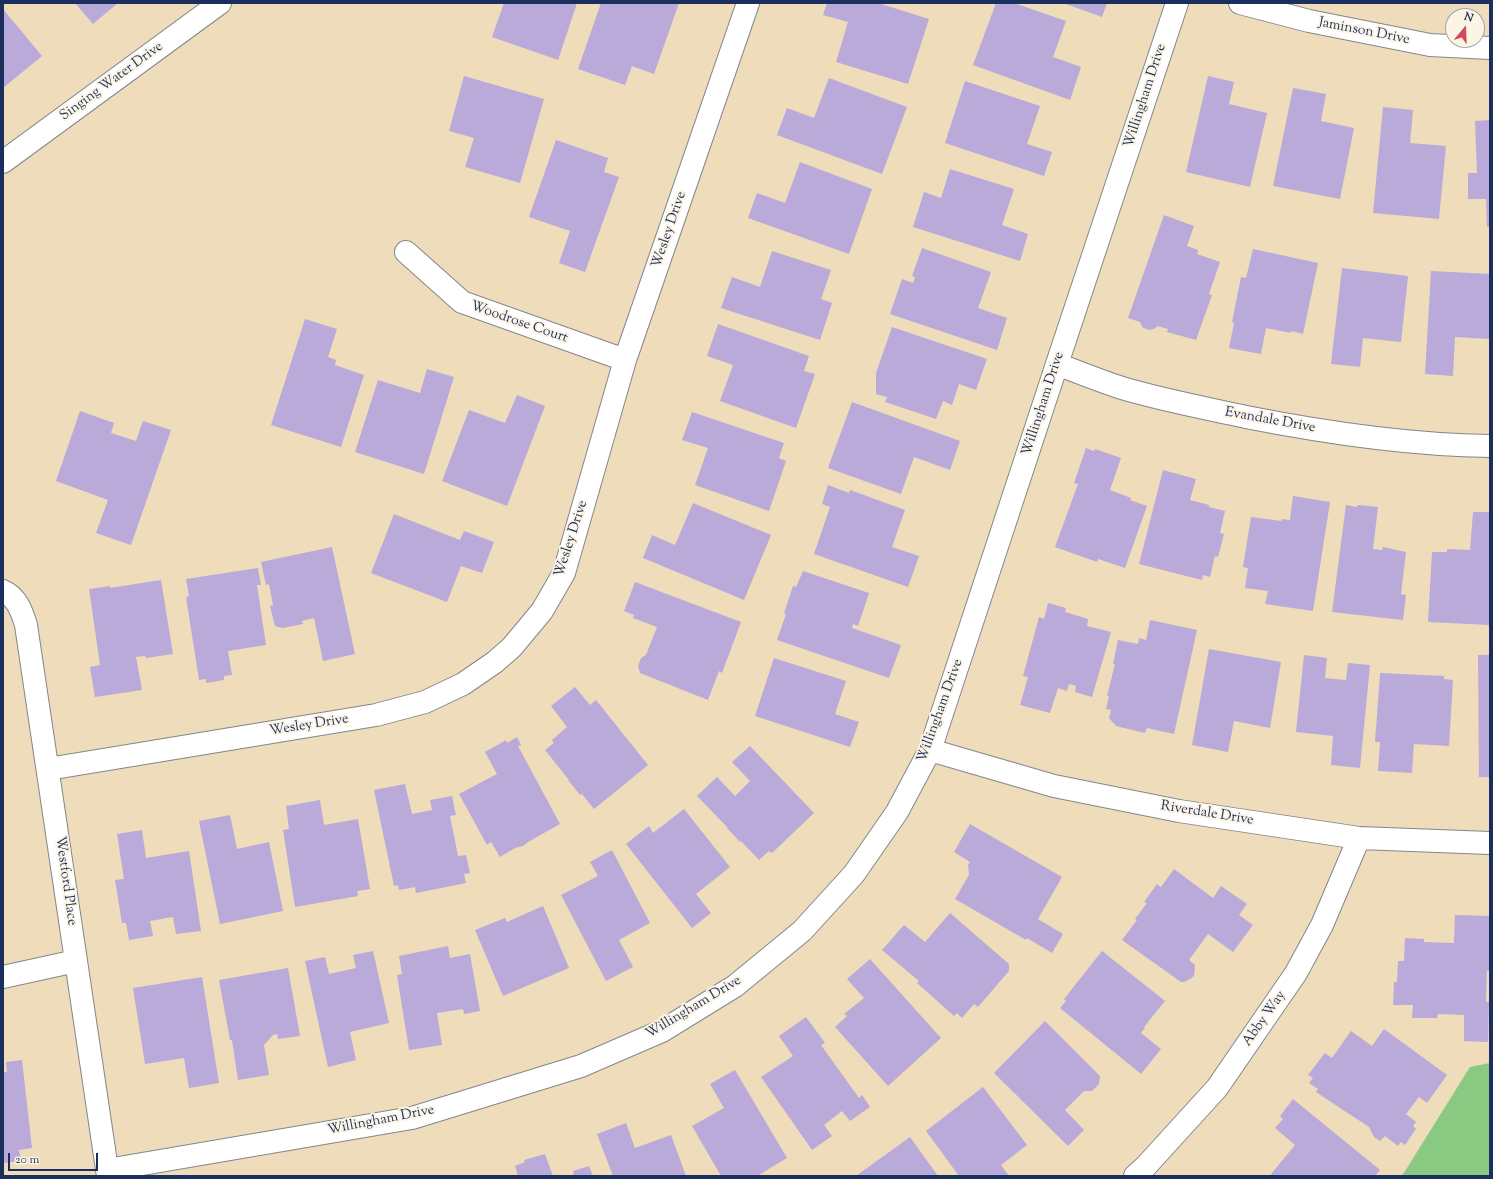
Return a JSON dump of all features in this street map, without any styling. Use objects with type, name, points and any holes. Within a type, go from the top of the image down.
[{"type":"street","name":"Singing Water Drive","points":[[3,162],[220,3]]},
{"type":"street","name":"Wesley Drive","points":[[48,770],[376,715],[425,702],[463,684],[496,662],[512,647],[542,611],[564,573],[625,360],[748,3]]},
{"type":"street","name":"Willingham Drive","points":[[107,1173],[412,1118],[581,1066],[662,1031],[735,986],[802,931],[854,874],[897,812],[930,750],[1056,364],[1177,3]]},
{"type":"street","name":"Jaminson Drive","points":[[1240,3],[1309,22],[1430,46],[1490,48]]},
{"type":"street","name":"Woodrose Court","points":[[406,252],[462,302],[625,360]]},
{"type":"street","name":"Evandale Drive","points":[[1056,364],[1123,388],[1282,424],[1360,436],[1449,446],[1490,446]]},
{"type":"street","name":"Westford Place","points":[[5,592],[20,606],[26,625],[107,1173]]},
{"type":"street","name":"Riverdale Drive","points":[[930,750],[1054,786],[1179,811],[1359,838],[1490,843]]},
{"type":"street","name":"Abby Way","points":[[1134,1176],[1146,1166],[1217,1088],[1296,973],[1322,925],[1359,838]]},
{"type":"street","points":[[3,977],[76,961]]},
{"type":"green space","points":[[1490,1063],[1490,1176],[1402,1176],[1470,1067]]},
{"type":"building","points":[[75,3],[118,3],[93,24]]},
{"type":"building","points":[[504,3],[577,3],[558,60],[492,37]]},
{"type":"building","points":[[601,3],[679,3],[654,74],[632,66],[625,85],[578,69]]},
{"type":"building","points":[[827,3],[878,3],[929,19],[908,84],[836,62],[848,22],[823,15]]},
{"type":"building","points":[[996,3],[1014,3],[1066,21],[1053,57],[1081,67],[1070,100],[973,65]]},
{"type":"building","points":[[1063,3],[1107,3],[1102,17]]},
{"type":"building","points":[[3,9],[42,56],[3,88]]},
{"type":"building","points":[[464,76],[544,99],[520,183],[465,167],[474,138],[449,131]]},
{"type":"building","points":[[1208,76],[1234,82],[1229,104],[1267,113],[1250,187],[1186,172]]},
{"type":"building","points":[[829,78],[907,107],[882,174],[777,135],[787,108],[814,118]]},
{"type":"building","points":[[965,81],[1040,106],[1027,144],[1052,152],[1044,176],[945,143]]},
{"type":"building","points":[[1293,88],[1326,94],[1321,121],[1354,128],[1340,199],[1273,186]]},
{"type":"building","points":[[1383,107],[1413,110],[1410,143],[1446,146],[1439,219],[1373,213]]},
{"type":"building","points":[[1490,120],[1490,227],[1487,227],[1486,199],[1468,199],[1468,173],[1477,173],[1475,121]]},
{"type":"building","points":[[556,140],[608,158],[604,172],[619,177],[585,272],[559,263],[570,231],[529,217]]},
{"type":"building","points":[[800,162],[872,189],[849,254],[748,218],[757,193],[785,203]]},
{"type":"building","points":[[950,169],[1014,189],[1002,225],[1028,234],[1020,261],[913,227],[924,192],[941,198]]},
{"type":"building","points":[[1164,215],[1194,226],[1187,246],[1198,250],[1197,254],[1220,262],[1209,294],[1212,295],[1196,340],[1167,332],[1168,329],[1157,326],[1156,328],[1150,330],[1143,328],[1140,322],[1128,318]]},
{"type":"building","points":[[922,248],[991,272],[978,308],[1007,318],[997,350],[890,314],[902,279],[913,283],[915,277],[912,276]]},
{"type":"building","points":[[1253,249],[1318,263],[1303,334],[1266,328],[1261,354],[1229,348],[1234,323],[1232,322],[1241,277],[1246,278]]},
{"type":"building","points":[[772,251],[831,270],[821,299],[832,303],[820,340],[721,308],[732,277],[760,287]]},
{"type":"building","points":[[1342,268],[1408,276],[1401,342],[1363,338],[1360,367],[1331,364]]},
{"type":"building","points":[[1431,271],[1490,274],[1490,339],[1455,337],[1453,376],[1425,374]]},
{"type":"building","points":[[305,319],[337,329],[328,357],[336,360],[335,365],[364,375],[341,447],[271,425]]},
{"type":"building","points":[[718,324],[809,356],[804,371],[815,374],[796,428],[720,401],[733,365],[707,356]]},
{"type":"building","points":[[892,327],[987,359],[976,390],[959,384],[952,405],[943,401],[936,419],[885,402],[887,397],[876,394],[876,373]]},
{"type":"building","points":[[427,369],[454,377],[424,474],[355,452],[378,380],[420,393]]},
{"type":"building","points":[[517,395],[545,406],[507,506],[442,481],[469,410],[505,423]]},
{"type":"building","points":[[852,402],[960,441],[950,470],[914,457],[901,494],[828,468]]},
{"type":"building","points":[[80,411],[114,423],[111,433],[136,441],[143,421],[171,430],[131,545],[96,533],[108,500],[56,481]]},
{"type":"building","points":[[692,412],[784,443],[779,458],[786,461],[769,511],[695,485],[708,448],[682,440]]},
{"type":"building","points":[[1086,448],[1094,451],[1095,449],[1121,458],[1110,490],[1131,498],[1130,500],[1147,506],[1125,568],[1098,559],[1097,562],[1055,547],[1078,484],[1074,483]]},
{"type":"building","points":[[1163,470],[1196,479],[1190,500],[1225,511],[1220,533],[1224,534],[1218,557],[1215,556],[1210,577],[1203,575],[1202,580],[1139,564]]},
{"type":"building","points":[[828,485],[849,493],[850,490],[905,510],[892,547],[919,556],[908,587],[814,554],[830,507],[822,504]]},
{"type":"building","points":[[1293,496],[1330,502],[1313,611],[1265,604],[1268,591],[1245,588],[1248,568],[1243,567],[1251,517],[1281,521],[1282,519],[1290,520]]},
{"type":"building","points":[[693,503],[771,535],[744,600],[643,558],[652,535],[675,545]]},
{"type":"building","points":[[1346,505],[1357,507],[1358,505],[1378,507],[1373,549],[1382,550],[1383,547],[1406,552],[1401,594],[1406,595],[1403,620],[1332,612]]},
{"type":"building","points":[[1473,512],[1490,512],[1490,625],[1428,622],[1432,552],[1447,552],[1447,549],[1470,550]]},
{"type":"building","points":[[394,514],[460,540],[464,531],[494,542],[482,573],[461,566],[447,602],[371,573]]},
{"type":"building","points":[[332,547],[355,654],[323,661],[314,618],[302,621],[303,624],[283,628],[275,626],[270,606],[273,605],[269,584],[266,585],[261,562]]},
{"type":"building","points":[[258,568],[261,585],[257,585],[266,645],[228,651],[232,675],[224,676],[224,680],[206,683],[206,679],[199,680],[186,597],[189,596],[186,579]]},
{"type":"building","points":[[803,571],[869,593],[858,626],[853,624],[852,628],[901,645],[889,678],[777,640],[786,614],[784,613],[793,586],[796,587]]},
{"type":"building","points":[[161,580],[173,654],[146,658],[145,656],[136,657],[142,690],[95,697],[90,667],[100,665],[89,589],[110,586],[110,588]]},
{"type":"building","points":[[635,582],[741,622],[722,673],[719,671],[708,700],[640,673],[638,666],[641,658],[646,655],[657,627],[633,618],[634,615],[624,611]]},
{"type":"building","points":[[1048,603],[1066,608],[1065,612],[1088,619],[1087,626],[1111,632],[1092,697],[1075,692],[1076,686],[1069,684],[1067,691],[1058,688],[1050,713],[1020,705],[1028,677],[1023,676],[1039,617],[1044,619]]},
{"type":"building","points":[[1150,620],[1197,630],[1174,734],[1147,728],[1145,733],[1116,726],[1109,718],[1111,710],[1106,709],[1109,696],[1107,696],[1115,664],[1113,664],[1118,640],[1138,644],[1139,638],[1146,640]]},
{"type":"building","points":[[1209,649],[1281,662],[1270,728],[1234,721],[1228,752],[1192,745]]},
{"type":"building","points":[[1304,655],[1327,658],[1325,678],[1346,680],[1348,663],[1370,665],[1360,768],[1331,765],[1333,736],[1296,732]]},
{"type":"building","points":[[1478,655],[1490,655],[1490,777],[1479,777]]},
{"type":"building","points":[[774,658],[846,681],[835,714],[859,722],[850,747],[755,716]]},
{"type":"building","points":[[1380,673],[1444,676],[1444,679],[1453,680],[1449,746],[1414,744],[1412,773],[1378,771],[1380,742],[1375,742]]},
{"type":"building","points":[[575,687],[590,705],[596,700],[648,765],[594,809],[582,794],[580,795],[545,750],[554,743],[552,740],[567,727],[551,706]]},
{"type":"building","points":[[517,737],[521,745],[518,746],[560,824],[523,846],[515,848],[500,857],[491,842],[487,845],[459,794],[497,774],[485,752],[506,740],[507,743]]},
{"type":"building","points":[[750,746],[814,813],[772,853],[769,851],[759,860],[697,796],[717,777],[735,796],[750,781],[732,762]]},
{"type":"building","points":[[405,784],[412,814],[432,810],[430,800],[452,796],[456,815],[450,816],[458,856],[466,855],[470,873],[464,874],[466,883],[416,893],[415,887],[399,890],[398,885],[394,886],[374,790]]},
{"type":"building","points":[[320,800],[324,825],[358,819],[370,889],[357,891],[358,896],[295,907],[283,830],[289,829],[286,806]]},
{"type":"building","points":[[684,809],[730,867],[696,894],[711,913],[692,928],[626,844],[649,826],[653,833]]},
{"type":"building","points":[[230,815],[237,849],[269,842],[283,911],[220,924],[199,821]]},
{"type":"building","points":[[970,824],[1062,877],[1038,919],[1063,934],[1052,953],[1027,938],[1026,940],[955,899],[969,875],[968,865],[970,862],[954,852]]},
{"type":"building","points":[[142,830],[146,858],[189,851],[201,931],[176,934],[173,917],[150,921],[153,936],[129,940],[126,923],[122,923],[115,880],[124,879],[117,834]]},
{"type":"building","points":[[612,850],[650,923],[619,940],[633,967],[606,981],[561,895],[598,876],[590,862]]},
{"type":"building","points":[[1174,869],[1213,898],[1221,886],[1247,904],[1239,915],[1253,925],[1233,952],[1208,934],[1189,960],[1195,965],[1194,976],[1184,982],[1181,982],[1122,940],[1137,920],[1135,919],[1147,903],[1144,902],[1157,884],[1161,887]]},
{"type":"building","points":[[543,906],[569,968],[503,996],[475,930],[505,918],[507,922]]},
{"type":"building","points":[[950,913],[1009,964],[1009,971],[978,1007],[974,1004],[962,1018],[957,1013],[954,1016],[917,983],[919,981],[882,950],[904,925],[925,942]]},
{"type":"building","points":[[1455,915],[1490,916],[1490,971],[1487,971],[1486,1002],[1489,1002],[1488,1042],[1464,1041],[1464,1015],[1438,1014],[1437,1018],[1412,1018],[1413,1005],[1393,1005],[1394,982],[1397,982],[1398,961],[1404,961],[1405,938],[1424,939],[1424,942],[1454,943]]},
{"type":"building","points":[[448,946],[450,958],[470,954],[480,1011],[464,1014],[463,1009],[437,1013],[442,1045],[409,1050],[397,975],[402,974],[399,956]]},
{"type":"building","points":[[373,951],[389,1023],[350,1032],[356,1060],[328,1067],[305,961],[325,957],[329,974],[356,968],[353,955]]},
{"type":"building","points":[[1102,951],[1165,1001],[1141,1033],[1161,1049],[1141,1074],[1060,1008],[1066,1001],[1064,999]]},
{"type":"building","points":[[870,959],[941,1038],[888,1086],[835,1027],[847,1016],[844,1014],[864,998],[847,979]]},
{"type":"building","points":[[288,968],[300,1036],[278,1039],[277,1034],[273,1035],[264,1045],[269,1075],[238,1080],[232,1040],[230,1040],[219,980]]},
{"type":"building","points":[[202,977],[219,1083],[189,1088],[184,1058],[145,1064],[133,988]]},
{"type":"building","points":[[806,1017],[825,1043],[821,1045],[859,1098],[862,1095],[870,1107],[850,1121],[842,1111],[824,1125],[832,1136],[812,1150],[761,1077],[793,1056],[779,1036]]},
{"type":"building","points":[[1045,1021],[1100,1076],[1099,1084],[1092,1091],[1084,1091],[1065,1110],[1084,1130],[1068,1146],[994,1073]]},
{"type":"building","points":[[1384,1029],[1447,1075],[1427,1103],[1419,1097],[1406,1114],[1416,1122],[1413,1126],[1416,1129],[1405,1145],[1401,1142],[1398,1146],[1385,1136],[1380,1141],[1374,1137],[1369,1127],[1316,1092],[1318,1089],[1309,1083],[1313,1078],[1308,1075],[1325,1053],[1332,1058],[1351,1031],[1372,1046]]},
{"type":"building","points":[[22,1060],[32,1148],[19,1150],[21,1161],[3,1163],[3,1072],[7,1072],[6,1062]]},
{"type":"building","points":[[735,1070],[787,1158],[757,1176],[721,1176],[692,1126],[724,1108],[710,1084]]},
{"type":"building","points":[[983,1087],[1027,1145],[1001,1165],[1009,1176],[959,1176],[926,1131]]},
{"type":"building","points":[[1293,1099],[1380,1170],[1375,1176],[1273,1176],[1271,1174],[1295,1145],[1275,1128],[1283,1119],[1280,1116]]},
{"type":"building","points":[[626,1123],[635,1148],[671,1135],[686,1176],[613,1176],[597,1134]]},
{"type":"building","points":[[910,1137],[938,1176],[856,1176]]},
{"type":"building","points":[[545,1154],[553,1176],[518,1176],[515,1166],[525,1162],[524,1160]]},
{"type":"building","points":[[589,1166],[593,1176],[569,1176],[574,1174],[573,1171]]}]
